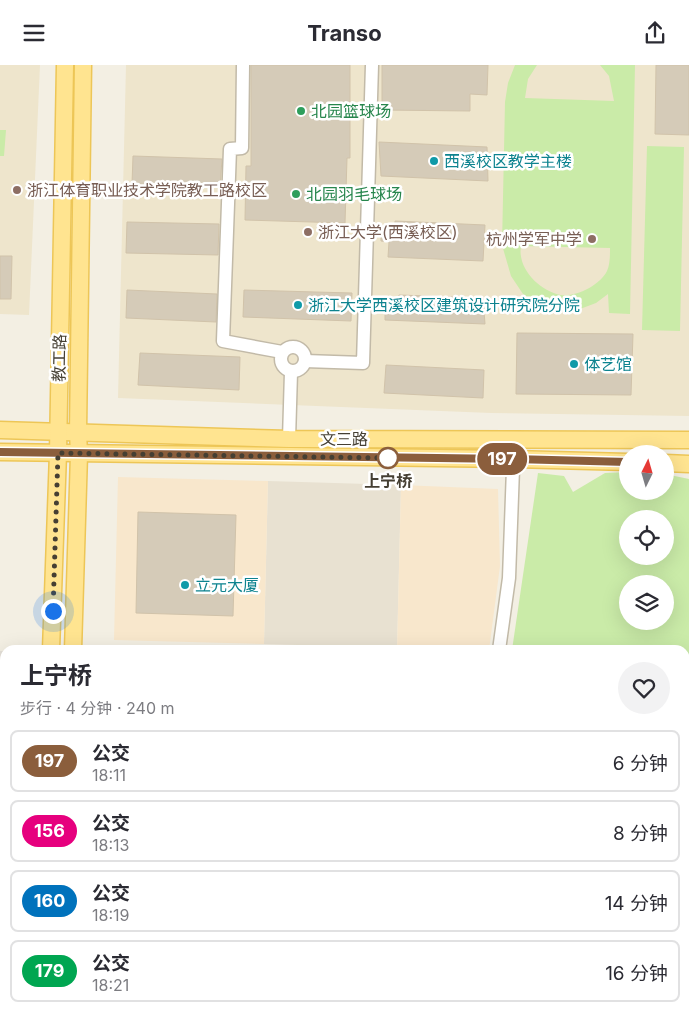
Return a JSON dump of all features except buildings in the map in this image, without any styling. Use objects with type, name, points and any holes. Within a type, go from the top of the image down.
[{"type":"main road","name":"教工路","points":[[51,645],[58,453],[64,65]]},
{"type":"main road","name":"教工路","points":[[73,645],[79,454],[83,65]]},
{"type":"main road","name":"文三路","points":[[0,430],[289,439],[689,441]]},
{"type":"main road","name":"文三路","points":[[0,452],[619,462]]},
{"type":"main road","points":[[674,463],[689,464]]},
{"type":"street","points":[[244,65],[242,148],[230,149],[223,341],[282,352],[289,348],[297,348],[303,353],[305,361],[299,370],[292,372],[284,368],[280,361],[282,352]]},
{"type":"street","points":[[305,361],[363,363],[372,65]]},
{"type":"street","points":[[289,439],[292,372]]},
{"type":"street","points":[[500,645],[509,578],[514,441]]},
{"type":"shaded area","name":"浙江体育职业技术学院教工路校区","points":[[0,65],[40,65],[29,315],[0,314]]},
{"type":"shaded area","name":"浙江大学(西溪校区)","points":[[126,65],[689,65],[689,416],[491,413],[118,398]]},
{"type":"shaded area","points":[[118,477],[268,481],[264,644],[114,640]]},
{"type":"shaded area","points":[[268,481],[401,485],[397,645],[264,644]]},
{"type":"shaded area","points":[[401,485],[498,489],[500,566],[490,645],[397,645]]},
{"type":"green space","points":[[515,65],[537,65],[528,79],[525,98],[614,101],[609,76],[600,65],[635,65],[630,314],[609,313],[608,294],[596,303],[580,309],[558,309],[538,305],[523,294],[511,276],[502,245],[505,102],[508,83]],"holes":[[[521,246],[610,248],[609,266],[604,276],[587,289],[567,295],[553,293],[538,284],[526,270],[521,254]]]},
{"type":"green space","points":[[0,130],[6,130],[4,156],[0,156]]},
{"type":"green space","points":[[647,146],[684,147],[680,331],[642,330]]},
{"type":"green space","points":[[619,472],[619,500],[674,500],[674,476],[689,479],[689,645],[513,645],[538,473],[564,476],[573,492],[605,473]]},
{"type":"bus line","name":"197","points":[[0,452],[619,462]]},
{"type":"place","name":"北园篮球场","points":[[301,111]]},
{"type":"place","name":"西溪校区教学主楼","points":[[434,161]]},
{"type":"place","name":"浙江体育职业技术学院教工路校区","points":[[17,190]]},
{"type":"place","name":"北园羽毛球场","points":[[296,194]]},
{"type":"place","name":"浙江大学(西溪校区)","points":[[308,232]]},
{"type":"place","name":"杭州学军中学","points":[[592,239]]},
{"type":"place","name":"浙江大学西溪校区建筑设计研究院分院","points":[[298,305]]},
{"type":"place","name":"体艺馆","points":[[574,364]]},
{"type":"place","name":"上宁桥","points":[[388,458]]},
{"type":"place","name":"立元大厦","points":[[185,585]]},
{"type":"route","points":[[53,611],[58,453],[388,458]]}]
